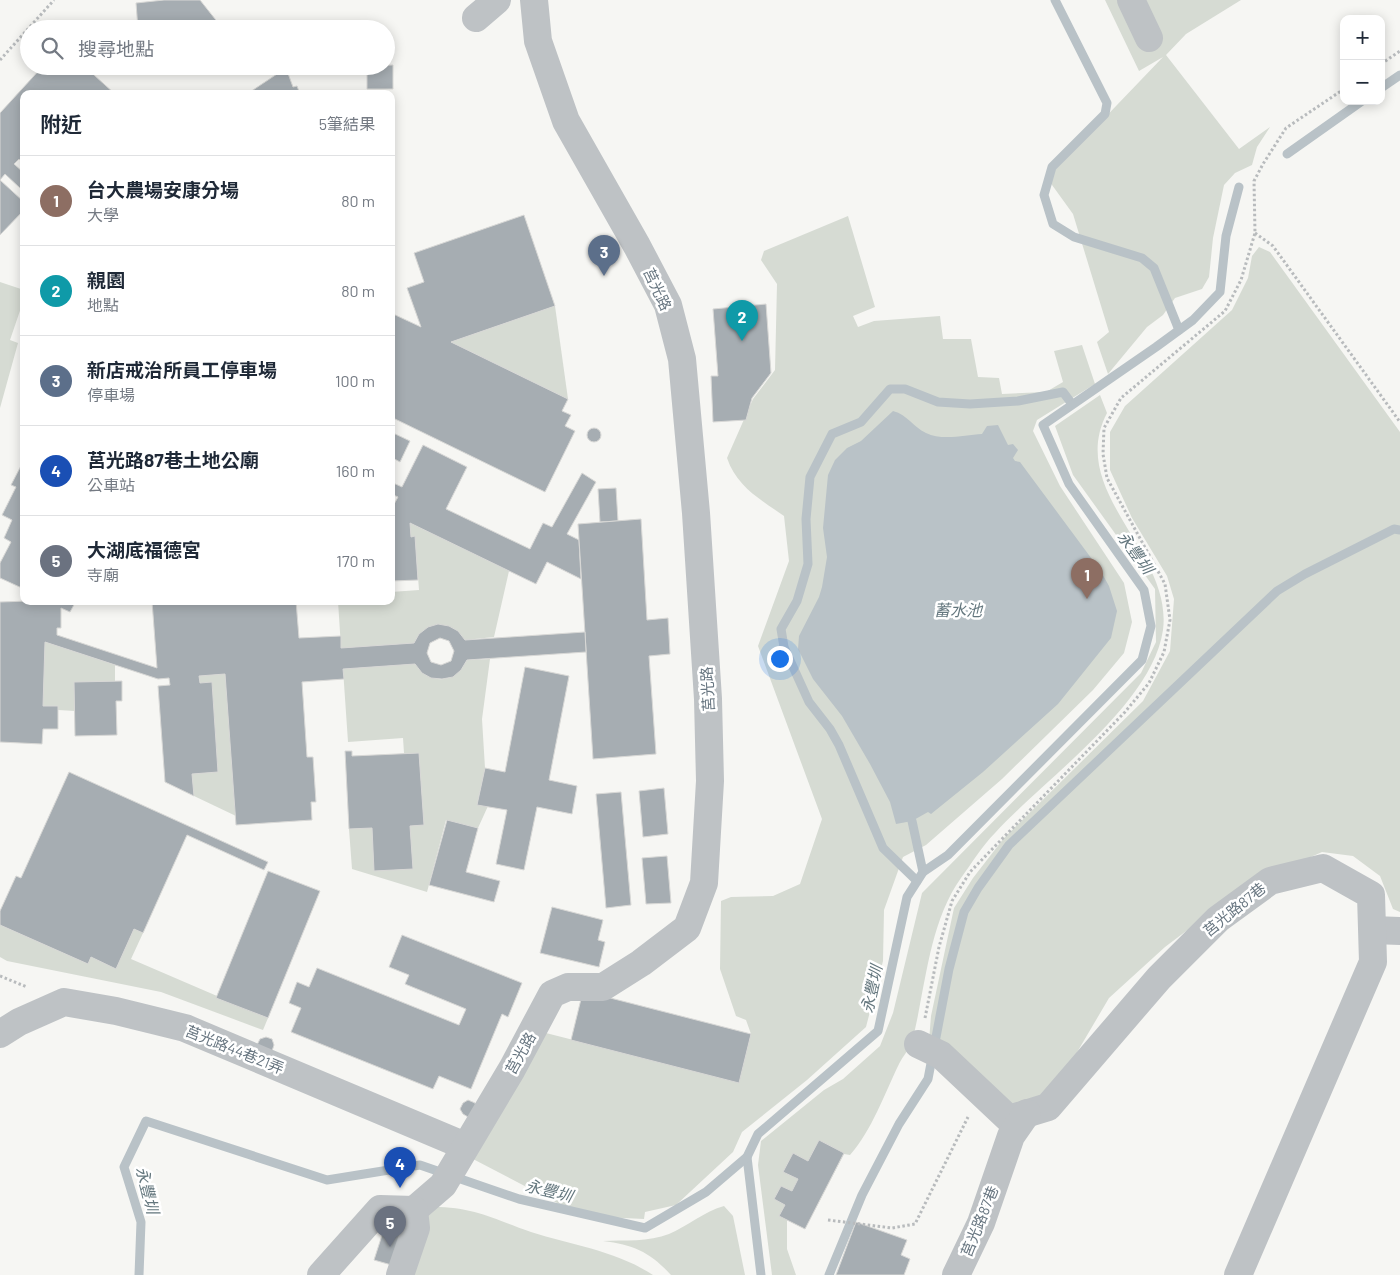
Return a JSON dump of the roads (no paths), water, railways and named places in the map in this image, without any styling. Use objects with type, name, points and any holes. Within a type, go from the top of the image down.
[{"type":"lane","points":[[476,18],[497,0]]},
{"type":"lane","name":"莒光路","points":[[414,1210],[443,1185],[512,1068],[552,994],[568,987],[603,987],[641,963],[687,928],[704,883],[710,781],[708,699],[696,513],[682,359],[668,305],[566,121],[538,41],[534,0]]},
{"type":"lane","points":[[1131,0],[1149,38]]},
{"type":"lane","name":"莒光路87巷","points":[[921,1032],[941,1055],[1009,1119],[1048,1107],[1159,978],[1218,919],[1270,880],[1323,868],[1371,895],[1374,962],[1238,1275]]},
{"type":"lane","points":[[1373,930],[1400,931]]},
{"type":"lane","name":"莒光路44巷21弄","points":[[0,1034],[19,1022],[64,1002],[116,1011],[185,1028],[466,1146]]},
{"type":"lane","name":"莒光路87巷","points":[[956,1275],[981,1223],[1010,1136],[1027,1113]]},
{"type":"lane","points":[[321,1275],[380,1209],[414,1210],[416,1228],[400,1275]]},
{"type":"water","name":"蓄水池","points":[[893,411],[903,415],[926,433],[939,437],[982,434],[987,426],[998,425],[1008,445],[1013,444],[1018,450],[1013,458],[1015,461],[1020,462],[1100,570],[1109,586],[1117,611],[1111,638],[1058,704],[983,772],[931,814],[928,812],[912,821],[896,824],[890,802],[870,764],[842,716],[813,679],[798,649],[799,636],[819,597],[822,587],[827,557],[823,528],[828,475],[835,460],[847,448],[861,441]]},
{"type":"waterway","points":[[1055,0],[1107,103],[1105,114],[1052,167],[1044,195],[1053,224],[1074,237],[1142,258],[1154,268],[1179,330]]},
{"type":"waterway","name":"永豐圳","points":[[1385,85],[1400,75]]},
{"type":"waterway","name":"永豐圳","points":[[1287,154],[1356,105]]},
{"type":"waterway","name":"永豐圳","points":[[139,1275],[141,1222],[124,1167],[146,1121],[327,1180],[420,1165],[519,1199],[645,1228],[706,1192],[747,1157],[758,1134],[878,1031],[907,897],[923,872],[948,855],[1142,660],[1151,626],[1144,590],[1069,484],[1043,425],[1193,320],[1220,292],[1226,236],[1239,187]]},
{"type":"waterway","points":[[917,881],[883,848],[839,745],[830,729],[809,702],[784,647],[781,629],[797,601],[808,564],[806,519],[810,477],[832,434],[861,422],[890,389],[905,389],[938,402],[970,404],[1018,401],[1063,392],[1072,404]]},
{"type":"waterway","points":[[829,1275],[862,1195],[899,1124],[928,1079],[949,969],[964,912],[978,888],[1009,845],[1277,591],[1305,574],[1394,529],[1400,530]]},
{"type":"waterway","points":[[912,821],[923,872]]},
{"type":"waterway","points":[[747,1157],[761,1275]]},
{"type":"place","name":"新店戒治所員工停車場","points":[[604,276]]},
{"type":"place","name":"親園","points":[[742,341]]},
{"type":"place","name":"台大農場安康分場","points":[[1087,599]]},
{"type":"place","name":"莒光路87巷土地公廟","points":[[400,1188]]},
{"type":"place","name":"大湖底福德宮","points":[[390,1247]]}]
